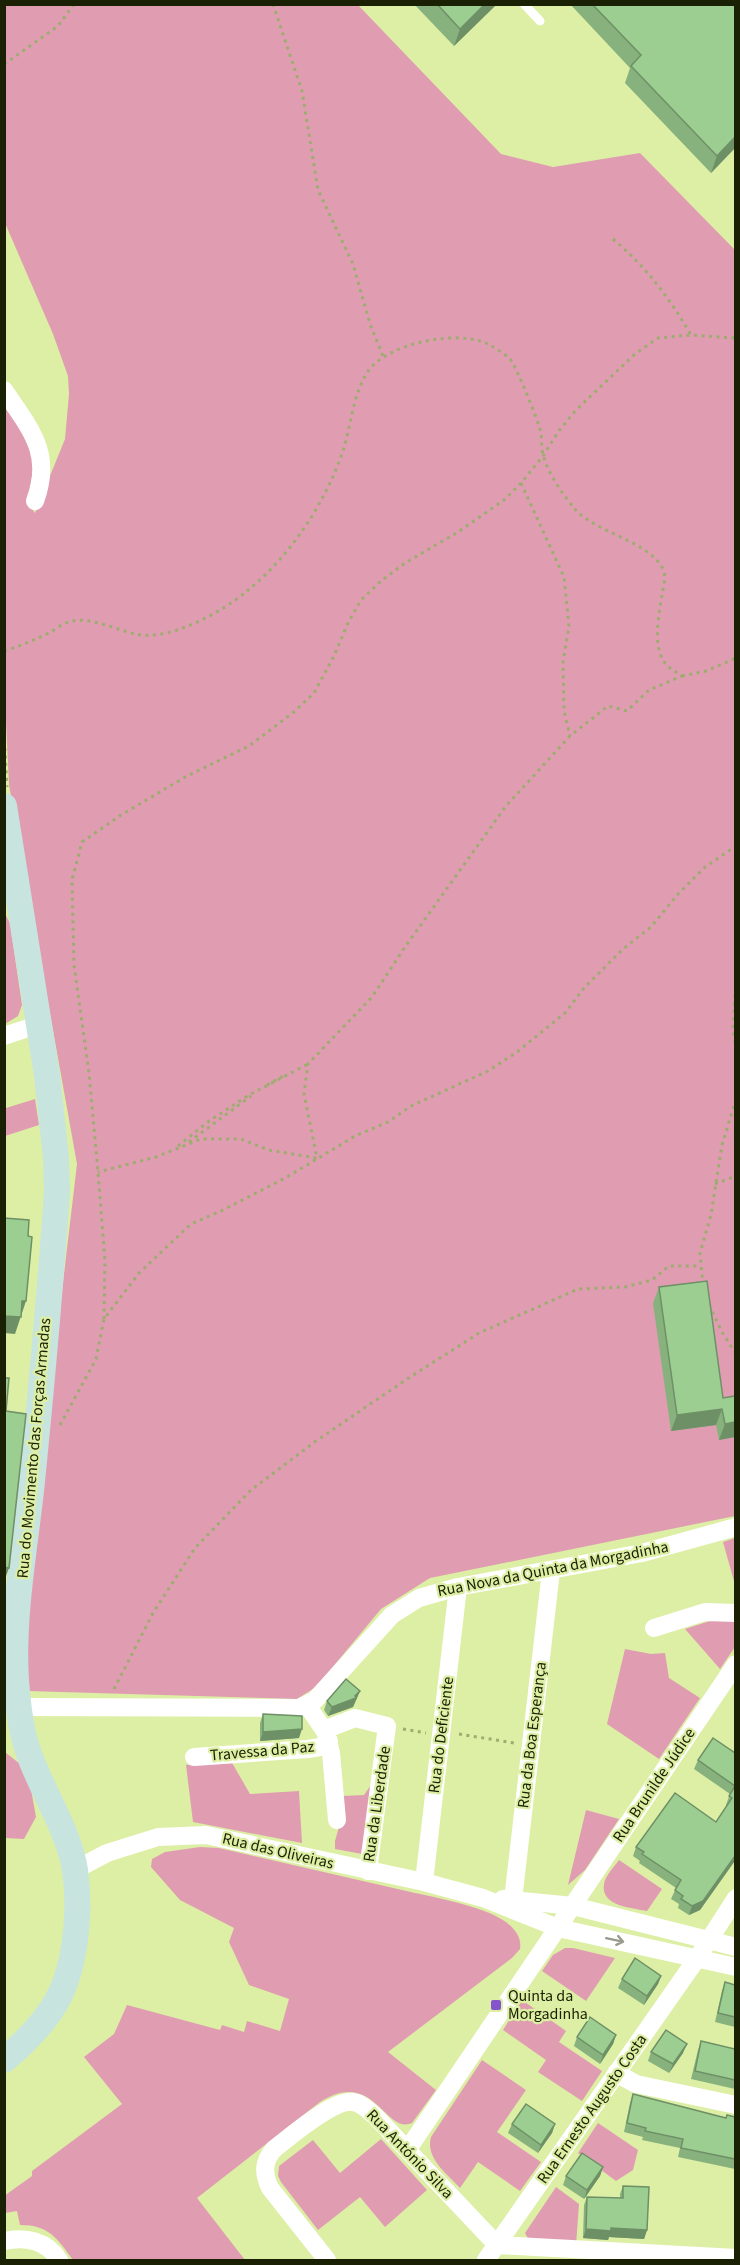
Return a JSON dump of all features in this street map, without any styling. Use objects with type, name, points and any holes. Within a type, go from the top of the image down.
[{"type":"main road","name":"Rua do Movimento das Forças Armadas","points":[[4,806],[11,888],[40,1024],[54,1130],[57,1192],[33,1472],[10,1639],[18,1707],[27,1749],[67,1843],[75,1870],[77,1916],[69,1970],[60,1999],[32,2035],[4,2060]]},
{"type":"street","points":[[4,390],[31,429],[42,457],[43,470],[35,501]]},
{"type":"street","points":[[4,1036],[40,1024]]},
{"type":"street","name":"Rua Nova da Quinta da Morgadinha","points":[[307,1705],[315,1700],[380,1627],[405,1605],[437,1592],[458,1587],[642,1553],[735,1527]]},
{"type":"street","name":"Rua da Boa Esperança","points":[[513,1900],[551,1571]]},
{"type":"street","name":"Rua do Deficiente","points":[[424,1882],[458,1587]]},
{"type":"street","points":[[654,1628],[702,1612],[735,1613]]},
{"type":"street","name":"Rua Brunilde Júdice","points":[[573,1906],[735,1664]]},
{"type":"street","points":[[18,1707],[291,1710],[307,1705],[327,1735],[336,1820]]},
{"type":"street","name":"Rua da Liberdade","points":[[327,1735],[354,1718],[387,1726],[368,1871]]},
{"type":"street","name":"Travessa da Paz","points":[[194,1757],[308,1749],[320,1747],[327,1735]]},
{"type":"street","name":"Rua das Oliveiras","points":[[75,1870],[107,1853],[158,1837],[206,1835],[424,1882],[483,1898],[558,1928],[698,1957],[735,1967]]},
{"type":"street","name":"Rua das Oliveiras","points":[[483,1898],[573,1906],[735,1947]]},
{"type":"street","points":[[698,1957],[735,1898]]},
{"type":"street","points":[[408,2149],[573,1906]]},
{"type":"street","name":"Rua Ernesto Augusto Costa","points":[[486,2260],[698,1957]]},
{"type":"street","points":[[616,2073],[636,2084],[735,2105]]},
{"type":"street","name":"Rua António Silva","points":[[327,2260],[270,2188],[265,2178],[267,2157],[274,2149],[328,2110],[352,2101],[364,2106],[408,2149],[497,2245]]},
{"type":"street","points":[[4,2241],[27,2238],[44,2244],[59,2260]]},
{"type":"street","points":[[497,2245],[735,2258]]},
{"type":"lane","points":[[524,4],[540,21]]},
{"type":"path","points":[[4,62],[6,63],[58,26],[74,4]]},
{"type":"path","points":[[273,4],[302,91],[318,190],[354,264],[370,324],[383,356]]},
{"type":"path","points":[[613,239],[650,275],[672,304],[691,335]]},
{"type":"path","points":[[60,1426],[96,1359],[104,1319],[105,1261],[98,1172],[86,1051],[74,965],[72,880],[82,842],[121,815],[178,782],[249,746],[294,712],[314,693],[334,656],[348,623],[362,600],[381,581],[405,563],[432,549],[504,500],[522,483],[576,410],[635,354],[658,338],[691,335],[735,338]]},
{"type":"path","points":[[4,651],[29,643],[70,621],[81,620],[140,635],[177,631],[207,617],[246,592],[281,558],[318,507],[342,453],[369,371],[383,356],[431,339],[477,339],[495,348],[512,361],[541,431],[543,456],[554,478],[576,510],[589,521],[635,544],[662,568],[665,577],[657,623],[658,645],[664,663],[682,676]]},
{"type":"path","points":[[522,483],[564,577],[570,626],[563,662],[564,711],[570,736]]},
{"type":"path","points":[[177,1147],[209,1121],[249,1095],[308,1064],[372,997],[506,806],[570,736],[608,706],[627,711],[649,690],[682,676],[706,671],[735,658]]},
{"type":"path","points":[[104,1319],[139,1272],[191,1224],[287,1177],[355,1136],[388,1122],[411,1107],[488,1071],[517,1052],[565,1013],[584,988],[623,949],[651,927],[678,894],[705,867],[735,846]]},
{"type":"path","points":[[735,980],[733,1030],[735,1047]]},
{"type":"path","points":[[187,1144],[271,1081],[308,1064]]},
{"type":"path","points":[[308,1064],[304,1094],[317,1158]]},
{"type":"path","points":[[703,1285],[700,1253],[711,1215],[722,1145],[735,1100]]},
{"type":"path","points":[[98,1172],[156,1157],[201,1139],[242,1140],[269,1150],[317,1158]]},
{"type":"path","points":[[715,1184],[735,1176]]},
{"type":"path","points":[[107,1708],[120,1674],[153,1613],[195,1548],[251,1490],[316,1441],[404,1380],[489,1329],[578,1289],[625,1287],[652,1280],[669,1266],[700,1266]]},
{"type":"path","points":[[706,1296],[735,1354]]},
{"type":"shaded area","points":[[5,5],[358,5],[501,154],[553,167],[640,153],[735,250],[735,1516],[430,1578],[381,1609],[316,1687],[297,1699],[27,1691],[22,1629],[77,1164],[9,785],[4,680],[4,406],[22,433],[32,454],[33,468],[29,501],[35,513],[65,439],[69,394],[68,376],[53,334],[5,223]]},
{"type":"shaded area","points":[[4,912],[10,923],[22,1005],[18,1016],[5,1024]]},
{"type":"shaded area","points":[[35,1099],[39,1125],[5,1136],[5,1104],[6,1108]]},
{"type":"shaded area","points":[[736,1538],[735,1585],[723,1542]]},
{"type":"shaded area","points":[[716,1619],[735,1622],[735,1647],[720,1669],[685,1629]]},
{"type":"shaded area","points":[[625,1649],[651,1654],[665,1653],[669,1678],[700,1698],[659,1759],[607,1724]]},
{"type":"shaded area","points":[[5,1752],[20,1764],[31,1789],[36,1817],[24,1839],[5,1838]]},
{"type":"shaded area","points":[[231,1761],[250,1794],[299,1791],[302,1843],[193,1822],[186,1765]]},
{"type":"shaded area","points":[[373,1782],[362,1854],[335,1849],[339,1827],[343,1827],[342,1796],[364,1795]]},
{"type":"shaded area","points":[[586,1810],[619,1819],[585,1870],[568,1885]]},
{"type":"shaded area","points":[[200,1847],[219,1848],[470,1906],[506,1922],[519,1937],[520,1949],[512,1958],[388,2052],[436,2090],[412,2123],[403,2124],[394,2120],[366,2096],[353,2092],[338,2093],[320,2102],[197,2198],[245,2260],[73,2260],[51,2234],[38,2227],[20,2225],[17,2211],[5,2213],[4,2196],[32,2176],[32,2171],[122,2104],[84,2057],[114,2034],[127,2005],[220,2030],[222,2025],[244,2032],[247,2021],[280,2031],[289,1999],[249,1985],[229,1942],[234,1928],[180,1900],[151,1867],[152,1859],[165,1852]]},
{"type":"shaded area","points":[[619,1860],[662,1889],[647,1911],[618,1905],[607,1897],[604,1884]]},
{"type":"shaded area","points":[[565,1948],[615,1958],[586,2001],[542,1971],[553,1955]]},
{"type":"shaded area","points":[[522,2000],[566,2031],[559,2042],[602,2071],[582,2101],[538,2072],[546,2060],[503,2030]]},
{"type":"shaded area","points":[[482,2060],[526,2090],[497,2132],[541,2162],[520,2191],[478,2162],[460,2188],[438,2165],[431,2152],[431,2137]]},
{"type":"shaded area","points":[[598,2123],[638,2150],[633,2170],[616,2181],[578,2153]]},
{"type":"shaded area","points":[[381,2139],[427,2190],[385,2227],[360,2197],[318,2230],[281,2182],[278,2176],[279,2166],[313,2140],[340,2173]]},
{"type":"shaded area","points":[[556,2187],[579,2204],[576,2246],[531,2244],[525,2233]]},
{"type":"building","points":[[437,4],[485,4],[460,29]]},
{"type":"building","points":[[592,4],[735,4],[735,137],[717,156],[631,66],[641,55]]},
{"type":"building","points":[[4,1218],[29,1220],[28,1236],[32,1237],[26,1301],[22,1301],[21,1317],[4,1316]]},
{"type":"building","points":[[707,1281],[723,1398],[735,1396],[735,1422],[725,1424],[722,1409],[677,1415],[659,1287]]},
{"type":"building","points":[[4,1378],[9,1378],[6,1411],[26,1414],[9,1568],[4,1567]]},
{"type":"building","points":[[346,1679],[360,1691],[355,1696],[356,1698],[332,1707],[327,1701]]},
{"type":"building","points":[[263,1714],[302,1716],[302,1729],[263,1732]]},
{"type":"building","points":[[713,1738],[735,1753],[735,1786],[698,1760]]},
{"type":"building","points":[[735,1786],[735,1856],[703,1901],[692,1906],[681,1899],[683,1896],[675,1890],[681,1880],[642,1854],[644,1852],[636,1847],[675,1793],[716,1822],[732,1798],[729,1796]]},
{"type":"building","points":[[635,1958],[661,1976],[647,1996],[622,1979]]},
{"type":"building","points":[[725,1982],[735,1985],[735,2017],[718,2013]]},
{"type":"building","points":[[590,2017],[616,2035],[603,2055],[577,2037]]},
{"type":"building","points":[[666,2030],[687,2044],[673,2064],[651,2052]]},
{"type":"building","points":[[701,2041],[735,2049],[735,2080],[695,2071]]},
{"type":"building","points":[[633,2094],[726,2118],[727,2115],[735,2117],[735,2159],[681,2148],[683,2139],[645,2131],[646,2128],[627,2123]]},
{"type":"building","points":[[526,2104],[555,2124],[541,2145],[512,2124]]},
{"type":"building","points":[[582,2153],[603,2167],[587,2190],[566,2176]]},
{"type":"building","points":[[623,2186],[649,2187],[647,2230],[586,2229],[587,2197],[623,2198]]},
{"type":"place","name":"Quinta da Morgadinha","points":[[496,2005]]}]
